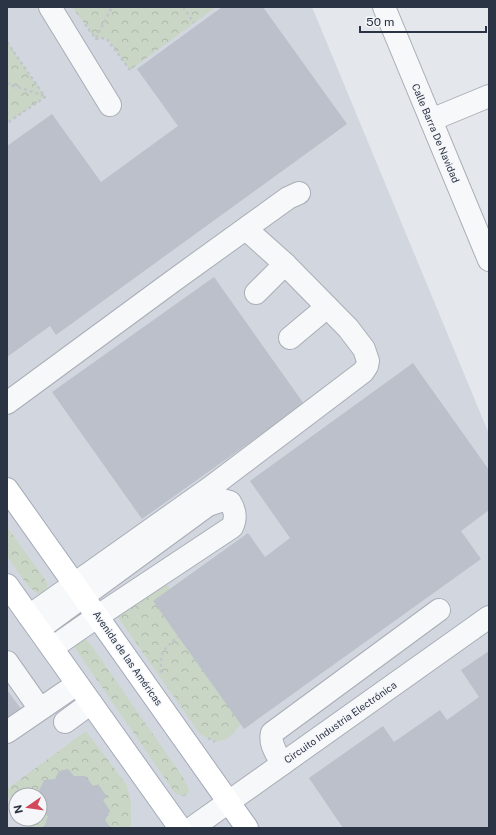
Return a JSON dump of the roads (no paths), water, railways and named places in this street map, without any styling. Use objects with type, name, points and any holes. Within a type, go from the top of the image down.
[{"type":"main road","name":"Avenida de las Américas","points":[[7,489],[248,828]]},
{"type":"main road","points":[[7,585],[180,828]]},
{"type":"street","points":[[50,7],[110,105]]},
{"type":"street","name":"Calle Barra De Navidad","points":[[384,7],[487,250]]},
{"type":"street","points":[[431,120],[489,96]]},
{"type":"street","points":[[7,404],[173,281],[288,198],[299,192]]},
{"type":"street","points":[[79,590],[211,487],[363,372],[367,366],[368,361],[364,349],[348,328],[285,264],[246,229]]},
{"type":"street","points":[[256,293],[285,264]]},
{"type":"street","points":[[290,338],[327,307]]},
{"type":"street","points":[[34,622],[79,590],[208,506],[223,500],[230,502],[236,514],[236,520],[232,527],[52,648]]},
{"type":"street","points":[[282,764],[273,746],[271,738],[272,733],[439,610]]},
{"type":"street","name":"Circuito Industria Electrónica","points":[[192,828],[489,617]]},
{"type":"street","points":[[7,662],[40,709]]},
{"type":"street","points":[[7,732],[77,684]]},
{"type":"street","points":[[65,722],[91,703]]}]
